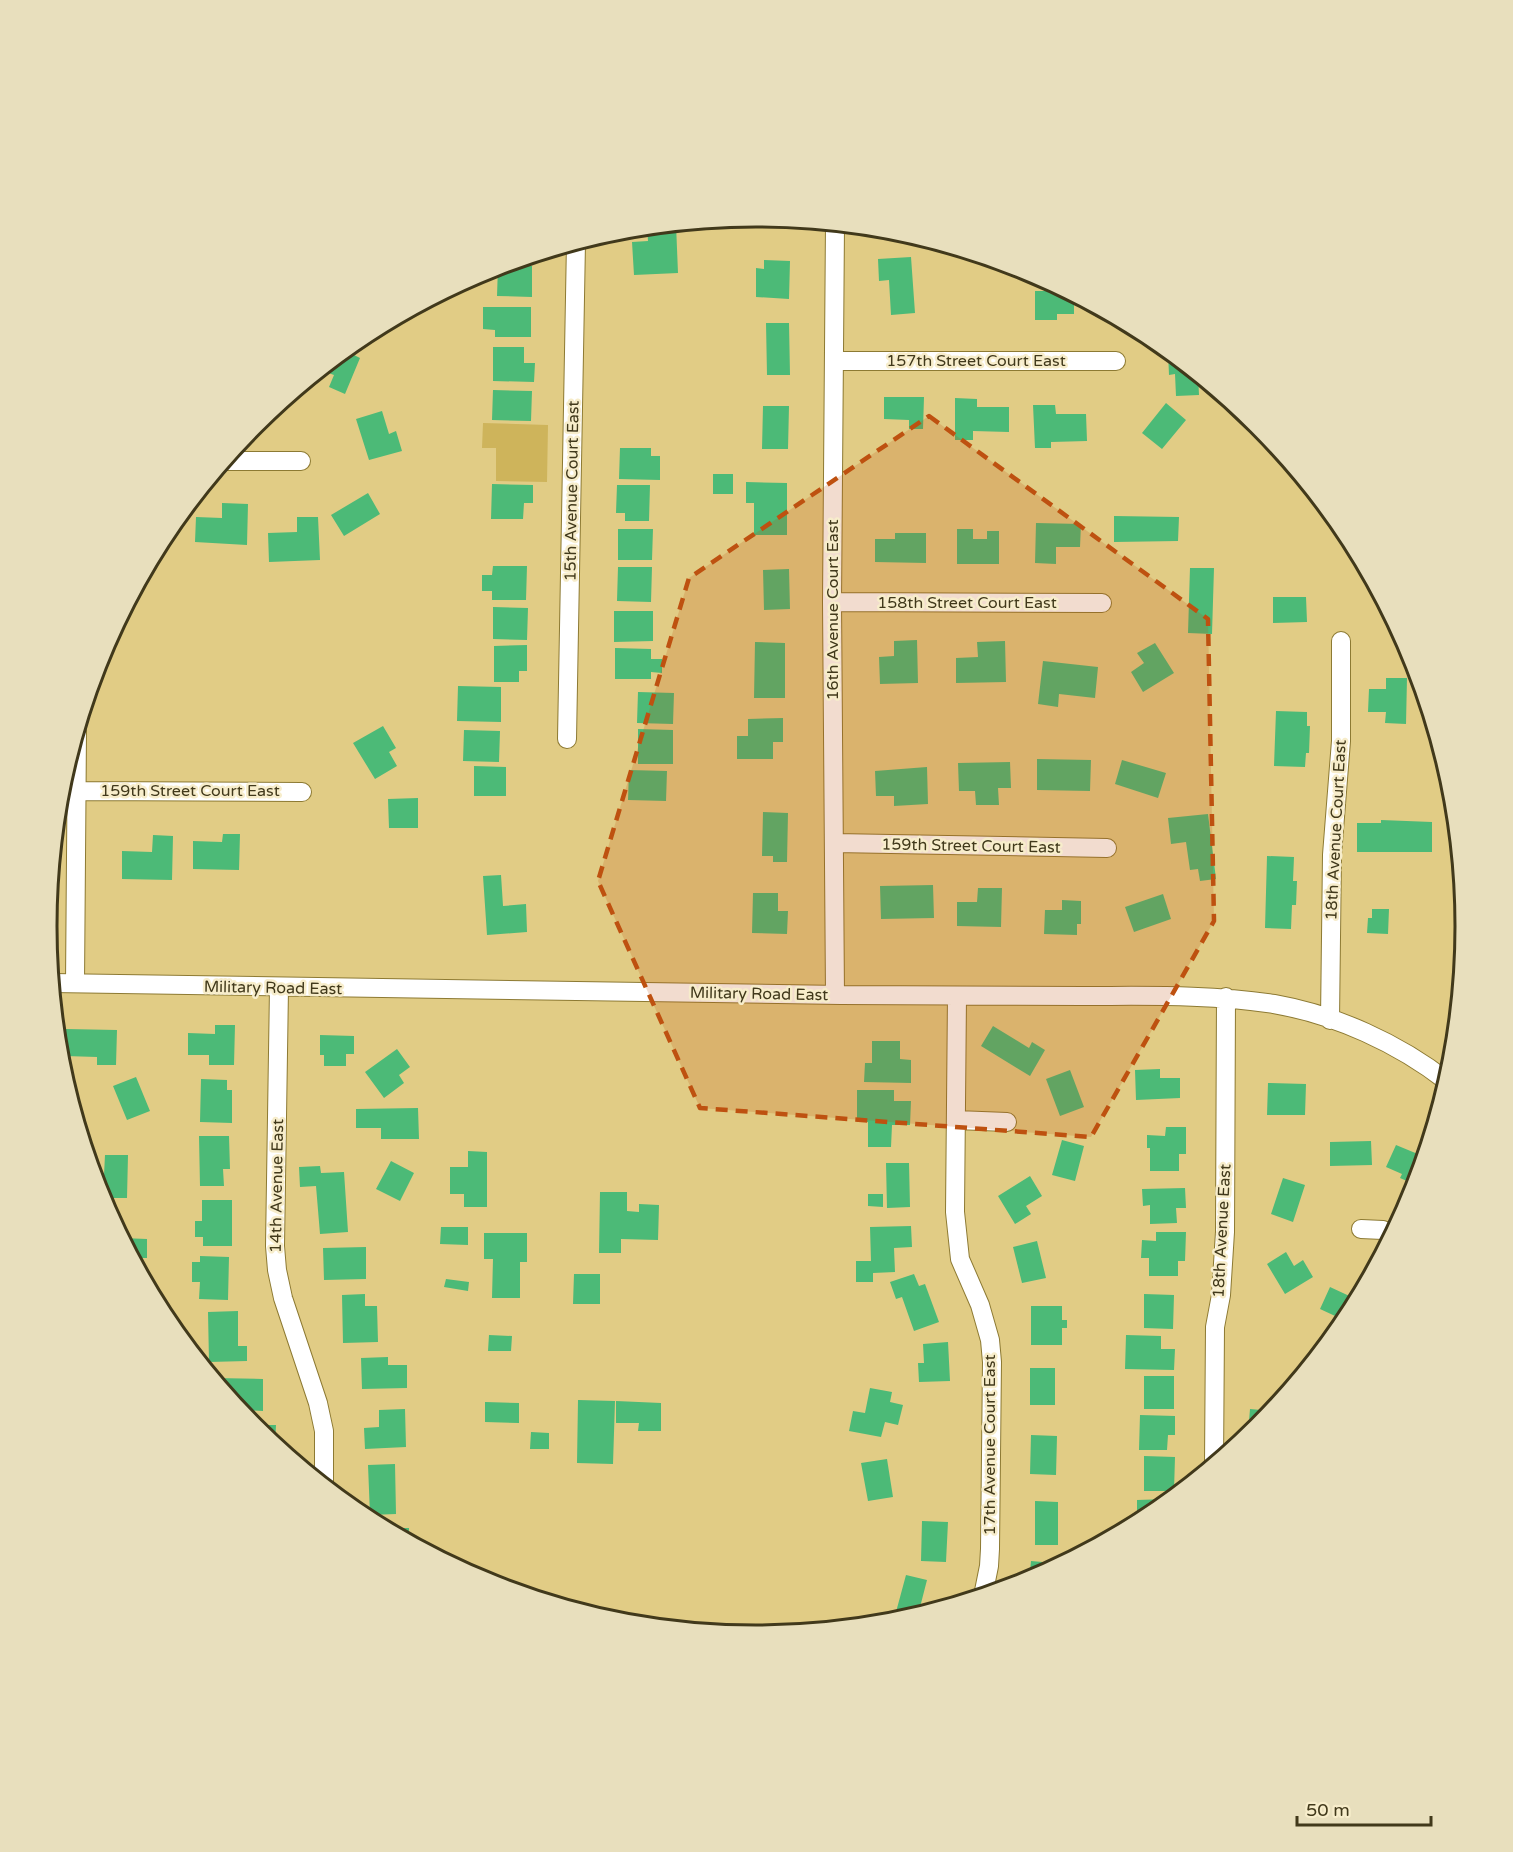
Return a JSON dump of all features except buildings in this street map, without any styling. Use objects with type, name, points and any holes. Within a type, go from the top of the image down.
[{"type":"street","name":"16th Avenue Court East","points":[[835,231],[832,602],[835,995]]},
{"type":"street","name":"15th Avenue Court East","points":[[567,739],[576,250]]},
{"type":"street","name":"157th Street Court East","points":[[835,361],[1116,361]]},
{"type":"street","points":[[235,461],[301,461]]},
{"type":"street","name":"158th Street Court East","points":[[832,602],[1102,603]]},
{"type":"street","name":"18th Avenue Court East","points":[[1330,1020],[1332,855],[1341,741],[1341,641]]},
{"type":"street","points":[[75,983],[77,761]]},
{"type":"street","name":"159th Street Court East","points":[[77,790],[302,792]]},
{"type":"street","name":"159th Street Court East","points":[[835,843],[1107,848]]},
{"type":"street","name":"Military Road East","points":[[59,983],[279,988],[1226,998],[1279,1005],[1330,1020],[1376,1038],[1439,1076]]},
{"type":"street","name":"14th Avenue East","points":[[279,988],[275,1254],[283,1298],[318,1402],[324,1431],[324,1475]]},
{"type":"street","name":"17th Avenue Court East","points":[[957,996],[955,1212],[960,1259],[980,1305],[990,1340],[992,1362],[990,1549],[984,1587]]},
{"type":"street","name":"18th Avenue East","points":[[1214,1455],[1215,1336],[1221,1295],[1225,1232],[1226,998]]},
{"type":"street","points":[[956,1120],[1007,1122]]},
{"type":"street","points":[[1361,1229],[1386,1231]]},
{"type":"highlighted area","points":[[929,416],[1208,619],[1214,921],[1091,1137],[700,1108],[598,881],[689,578]]},
{"type":"shaded area","points":[[483,423],[548,425],[547,482],[496,481],[496,448],[482,448]]}]
